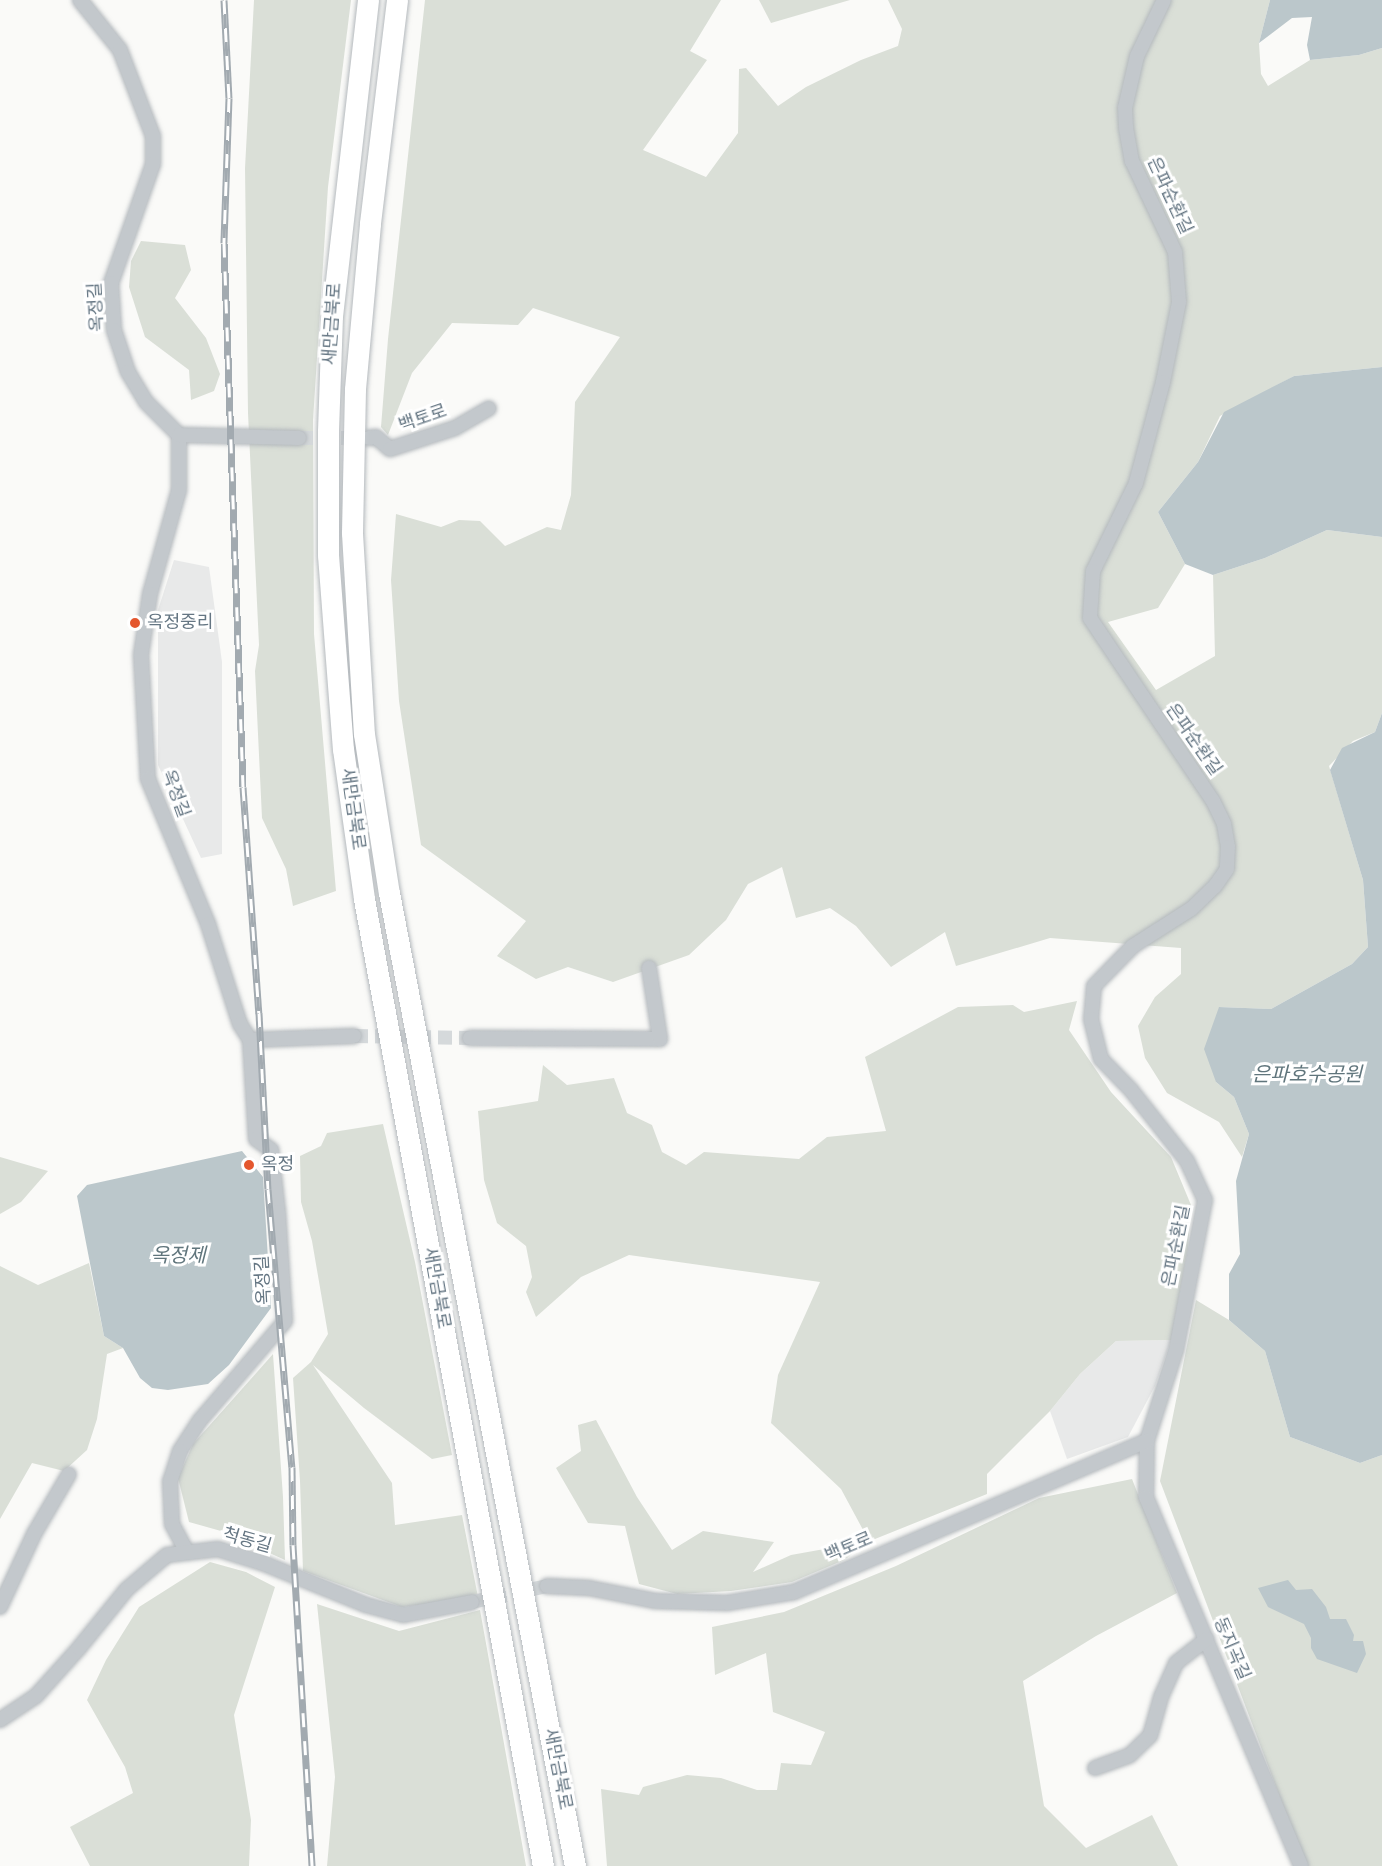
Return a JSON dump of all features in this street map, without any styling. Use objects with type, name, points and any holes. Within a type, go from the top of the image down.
[{"type":"highway","name":"새만금북로","points":[[368,0],[332,316],[328,431],[328,555],[343,749],[364,899],[543,1866]]},
{"type":"highway","name":"새만금북로","points":[[397,0],[370,224],[355,389],[352,533],[364,734],[391,905],[575,1866]]},
{"type":"street","name":"옥정길","points":[[80,0],[120,50],[153,136],[153,164],[111,283],[114,330],[128,372],[140,392],[179,435],[179,490],[150,594],[141,655],[148,779],[208,924],[240,1024],[250,1040],[256,1139],[271,1150],[285,1321],[200,1419],[180,1451],[170,1481],[172,1524],[187,1552]]},
{"type":"street","name":"은파순환길","points":[[1147,1442],[1176,1350],[1204,1200],[1187,1161],[1131,1090],[1101,1059],[1090,1019],[1094,986],[1133,946],[1191,909],[1215,886],[1227,869],[1228,846],[1224,824],[1213,801],[1090,618],[1093,571],[1136,483],[1163,382],[1179,302],[1175,252],[1132,161],[1125,108],[1137,56],[1164,0]]},
{"type":"street","name":"백토로","points":[[369,438],[376,437],[390,449],[455,428],[489,408]]},
{"type":"street","points":[[179,435],[299,438]]},
{"type":"street","points":[[470,1038],[660,1039],[649,968]]},
{"type":"street","points":[[250,1040],[354,1036]]},
{"type":"street","name":"백토로","points":[[547,1586],[589,1588],[655,1601],[727,1603],[794,1592],[1147,1442]]},
{"type":"street","name":"동지곡길","points":[[1147,1442],[1146,1497],[1302,1866]]},
{"type":"street","points":[[0,1607],[34,1534],[69,1474]]},
{"type":"street","name":"척동길","points":[[0,1720],[36,1696],[80,1648],[127,1589],[167,1555],[218,1549],[265,1564],[366,1605],[402,1615],[472,1602]]},
{"type":"street","points":[[1095,1768],[1130,1755],[1150,1736],[1161,1696],[1176,1663],[1207,1639]]},
{"type":"shaded area","points":[[254,0],[351,0],[328,187],[313,420],[314,634],[336,891],[293,906],[286,869],[262,818],[255,671],[259,645],[248,413],[245,168]]},
{"type":"shaded area","points":[[425,0],[721,0],[690,51],[707,60],[643,150],[706,177],[738,133],[739,69],[746,68],[778,106],[806,87],[861,60],[898,46],[902,29],[888,0],[1270,0],[1259,43],[1261,74],[1268,86],[1310,60],[1359,55],[1382,48],[1382,367],[1294,376],[1220,416],[1198,462],[1158,512],[1185,564],[1158,608],[1108,622],[1156,690],[1215,656],[1213,575],[1265,558],[1327,530],[1382,537],[1382,713],[1375,732],[1353,741],[1329,766],[1363,880],[1368,947],[1352,964],[1271,1009],[1219,1007],[1216,1082],[1234,1097],[1249,1134],[1242,1157],[1219,1122],[1167,1093],[1145,1058],[1138,1026],[1155,997],[1181,974],[1181,948],[1050,938],[956,966],[945,932],[891,967],[856,926],[830,908],[796,918],[782,867],[748,884],[726,920],[689,955],[613,982],[568,967],[536,979],[497,956],[526,921],[421,845],[399,701],[391,580],[396,514],[441,527],[459,520],[480,521],[505,546],[547,527],[561,530],[571,495],[575,402],[620,337],[533,308],[518,325],[452,323],[412,373],[388,435],[381,427],[388,339]]},
{"type":"shaded area","points":[[759,0],[850,0],[771,23]]},
{"type":"shaded area","points":[[141,241],[185,245],[191,270],[175,298],[206,338],[220,374],[214,391],[191,400],[189,370],[145,337],[129,287],[131,261]]},
{"type":"shaded area","points":[[174,560],[209,567],[222,662],[222,854],[201,858],[158,765],[158,610]]},
{"type":"shaded area","points":[[1077,1001],[1069,1030],[1111,1092],[1171,1157],[1191,1205],[1188,1248],[1171,1340],[1116,1341],[1080,1374],[1050,1411],[987,1474],[987,1494],[870,1541],[844,1560],[792,1582],[731,1591],[677,1594],[639,1584],[625,1526],[588,1523],[556,1468],[581,1451],[578,1425],[596,1420],[637,1497],[672,1550],[703,1531],[774,1542],[753,1572],[791,1555],[869,1541],[841,1489],[771,1423],[778,1375],[820,1282],[629,1255],[581,1277],[536,1317],[526,1292],[532,1277],[526,1246],[497,1223],[484,1180],[478,1111],[538,1101],[543,1065],[567,1085],[614,1078],[627,1113],[652,1125],[662,1152],[686,1165],[704,1152],[799,1159],[827,1137],[886,1131],[865,1057],[958,1007],[1013,1005],[1024,1012]]},
{"type":"shaded area","points":[[383,1124],[415,1262],[452,1455],[432,1459],[364,1408],[313,1365],[392,1483],[395,1525],[462,1515],[478,1597],[402,1607],[303,1571],[293,1378],[311,1362],[328,1334],[312,1241],[301,1202],[300,1156],[321,1146],[327,1133]]},
{"type":"shaded area","points":[[0,1157],[48,1171],[21,1202],[0,1214]]},
{"type":"shaded area","points":[[89,1263],[104,1336],[123,1348],[107,1354],[97,1419],[87,1450],[64,1471],[32,1463],[0,1519],[0,1266],[38,1285]]},
{"type":"shaded area","points":[[1196,1300],[1229,1320],[1265,1351],[1290,1437],[1360,1463],[1382,1455],[1382,1866],[1306,1866],[1160,1481]]},
{"type":"shaded area","points":[[1171,1340],[1155,1386],[1128,1437],[1067,1459],[1050,1411],[1080,1374],[1116,1341]]},
{"type":"shaded area","points":[[273,1354],[285,1560],[221,1531],[189,1522],[178,1478],[193,1444]]},
{"type":"shaded area","points":[[1132,1479],[1177,1593],[1096,1636],[1023,1681],[1044,1806],[1086,1848],[1152,1815],[1178,1866],[607,1866],[601,1789],[639,1795],[643,1787],[687,1775],[721,1778],[757,1790],[777,1790],[781,1763],[811,1765],[825,1732],[773,1712],[766,1653],[715,1675],[712,1627],[784,1612],[896,1566],[1039,1498]]},
{"type":"shaded area","points":[[210,1562],[246,1572],[275,1587],[234,1715],[251,1820],[249,1866],[90,1866],[70,1827],[133,1793],[125,1767],[87,1700],[106,1660],[139,1607]]},
{"type":"shaded area","points":[[317,1604],[399,1631],[480,1610],[526,1866],[327,1866],[335,1777]]},
{"type":"water","points":[[1270,0],[1382,0],[1382,48],[1359,55],[1310,60],[1307,45],[1312,17],[1292,18],[1259,43]]},
{"type":"water","points":[[1382,367],[1382,537],[1327,530],[1265,558],[1213,575],[1185,564],[1158,512],[1198,462],[1224,412],[1294,376]]},
{"type":"water","name":"은파호수공원","points":[[1382,713],[1382,1455],[1360,1463],[1290,1437],[1265,1351],[1229,1320],[1229,1274],[1240,1254],[1236,1181],[1249,1134],[1234,1097],[1216,1082],[1204,1049],[1219,1007],[1271,1009],[1352,964],[1368,947],[1363,880],[1330,770],[1342,748],[1375,732]]},
{"type":"water","name":"옥정제","points":[[242,1151],[263,1177],[271,1308],[229,1365],[208,1384],[168,1390],[152,1388],[140,1378],[123,1348],[104,1336],[77,1196],[87,1185]]},
{"type":"water","points":[[1288,1580],[1296,1590],[1312,1589],[1326,1607],[1330,1619],[1346,1619],[1354,1635],[1353,1641],[1363,1641],[1366,1654],[1357,1673],[1317,1659],[1304,1624],[1268,1607],[1258,1588]]},
{"type":"tunnel","points":[[299,438],[360,438]]},
{"type":"tunnel","points":[[354,1036],[470,1038]]},
{"type":"tunnel","points":[[472,1602],[547,1586]]},
{"type":"railway","points":[[224,0],[229,98],[224,243],[243,787],[259,1013],[268,1189],[292,1467],[293,1545],[312,1866]]},
{"type":"place","name":"옥정중리","points":[[135,623]]},
{"type":"place","name":"옥정","points":[[249,1165]]}]
